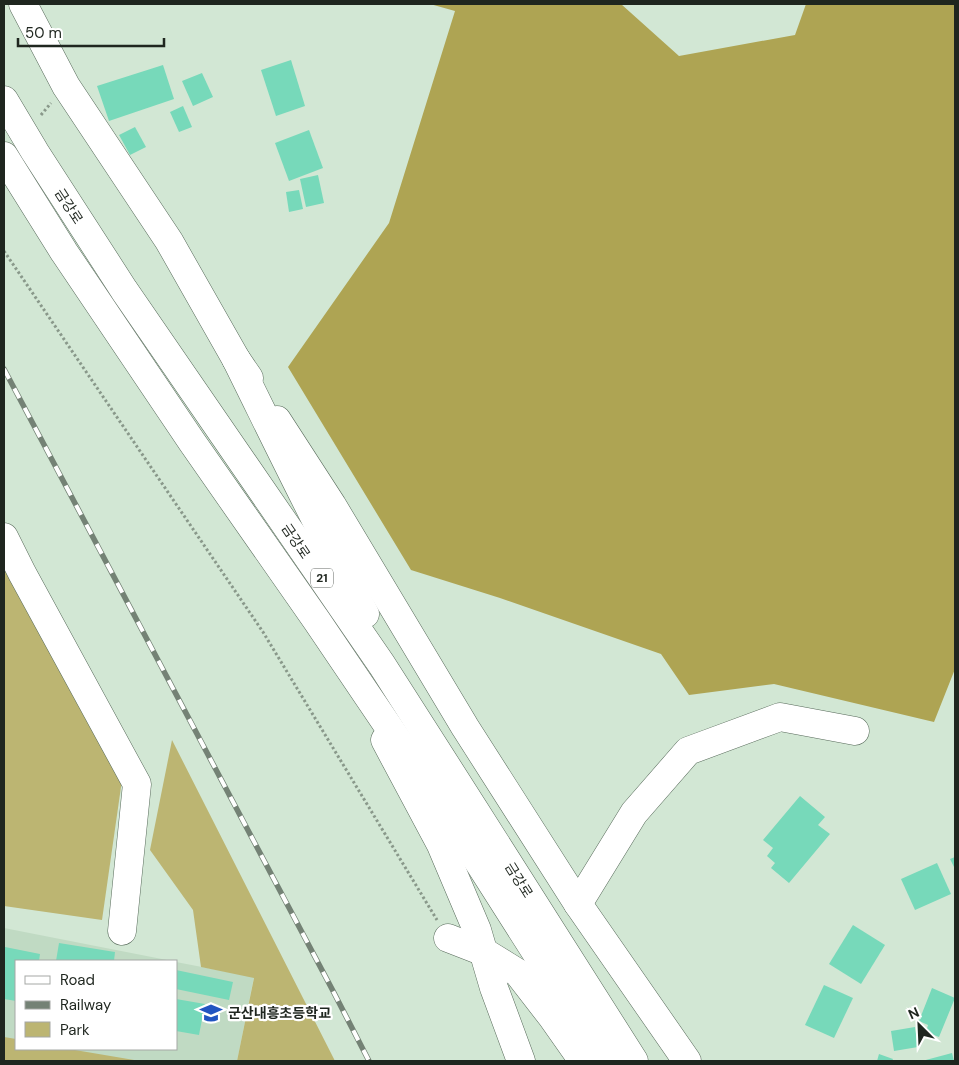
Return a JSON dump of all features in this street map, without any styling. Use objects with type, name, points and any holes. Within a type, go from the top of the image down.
[{"type":"main road","points":[[23,4],[66,86],[168,241],[236,358],[332,505],[471,735],[578,904],[687,1061]]},
{"type":"main road","name":"금강로","points":[[4,100],[35,152],[124,290],[382,665],[634,1061]]},
{"type":"main road","name":"금강로","points":[[4,156],[64,252],[451,819],[605,1061]]},
{"type":"main road","points":[[236,358],[331,552],[367,618],[516,857],[598,1006]]},
{"type":"main road","points":[[4,537],[137,784],[122,931]]},
{"type":"main road","points":[[317,621],[389,746],[441,845],[477,930],[494,988],[521,1061]]},
{"type":"main road","points":[[578,904],[634,813],[688,751],[780,717],[855,731]]},
{"type":"main road","points":[[448,938],[484,952],[518,974],[552,1017],[583,1061]]},
{"type":"path","points":[[41,115],[51,102]]},
{"type":"path","points":[[4,251],[263,632],[448,938]]},
{"type":"shaded area","points":[[430,4],[621,4],[679,56],[795,35],[806,4],[955,4],[955,669],[934,722],[774,684],[689,695],[661,654],[500,598],[411,570],[288,367],[389,223],[455,11]]},
{"type":"shaded area","name":"군산내흥초등학교","points":[[4,928],[167,960],[15,960],[15,1050],[178,1050],[178,962],[254,977],[237,1061],[4,1061]]},
{"type":"green space","points":[[4,555],[122,780],[102,920],[4,906]]},
{"type":"green space","points":[[172,740],[335,1061],[237,1061],[254,978],[201,967],[193,910],[150,850]]},
{"type":"green space","points":[[4,1037],[15,1039],[15,1050],[75,1050],[140,1061],[4,1061]]},
{"type":"building","points":[[291,60],[305,106],[276,116],[261,70]]},
{"type":"building","points":[[163,65],[174,99],[109,121],[97,86]]},
{"type":"building","points":[[202,73],[213,97],[193,106],[182,81]]},
{"type":"building","points":[[183,106],[192,127],[179,132],[170,112]]},
{"type":"building","points":[[135,127],[146,147],[130,155],[119,135]]},
{"type":"building","points":[[309,130],[323,168],[289,181],[275,143]]},
{"type":"building","points":[[318,175],[324,203],[306,207],[300,179]]},
{"type":"building","points":[[299,190],[303,209],[289,212],[286,192]]},
{"type":"building","points":[[800,796],[825,817],[818,825],[830,834],[789,883],[771,868],[775,863],[767,856],[773,848],[763,840]]},
{"type":"building","points":[[955,857],[955,869],[950,859]]},
{"type":"building","points":[[937,863],[951,894],[915,910],[901,879]]},
{"type":"building","points":[[853,925],[885,945],[861,984],[829,964]]},
{"type":"building","points":[[59,943],[115,952],[114,960],[56,960]]},
{"type":"building","points":[[5,947],[40,954],[39,960],[15,960],[15,1001],[4,999]]},
{"type":"building","points":[[178,970],[233,982],[229,1000],[178,989]]},
{"type":"building","points":[[824,985],[853,998],[834,1038],[805,1025]]},
{"type":"building","points":[[932,988],[955,998],[939,1037],[926,1032],[928,1025],[919,1021]]},
{"type":"building","points":[[178,999],[205,1004],[199,1035],[178,1031]]},
{"type":"building","points":[[915,1027],[918,1047],[894,1051],[891,1031]]},
{"type":"building","points":[[952,1053],[954,1061],[922,1061]]},
{"type":"building","points":[[879,1054],[893,1059],[892,1061],[877,1061]]},
{"type":"railway","points":[[4,369],[369,1061]]},
{"type":"place","name":"군산내흥초등학교","points":[[211,1013]]}]
